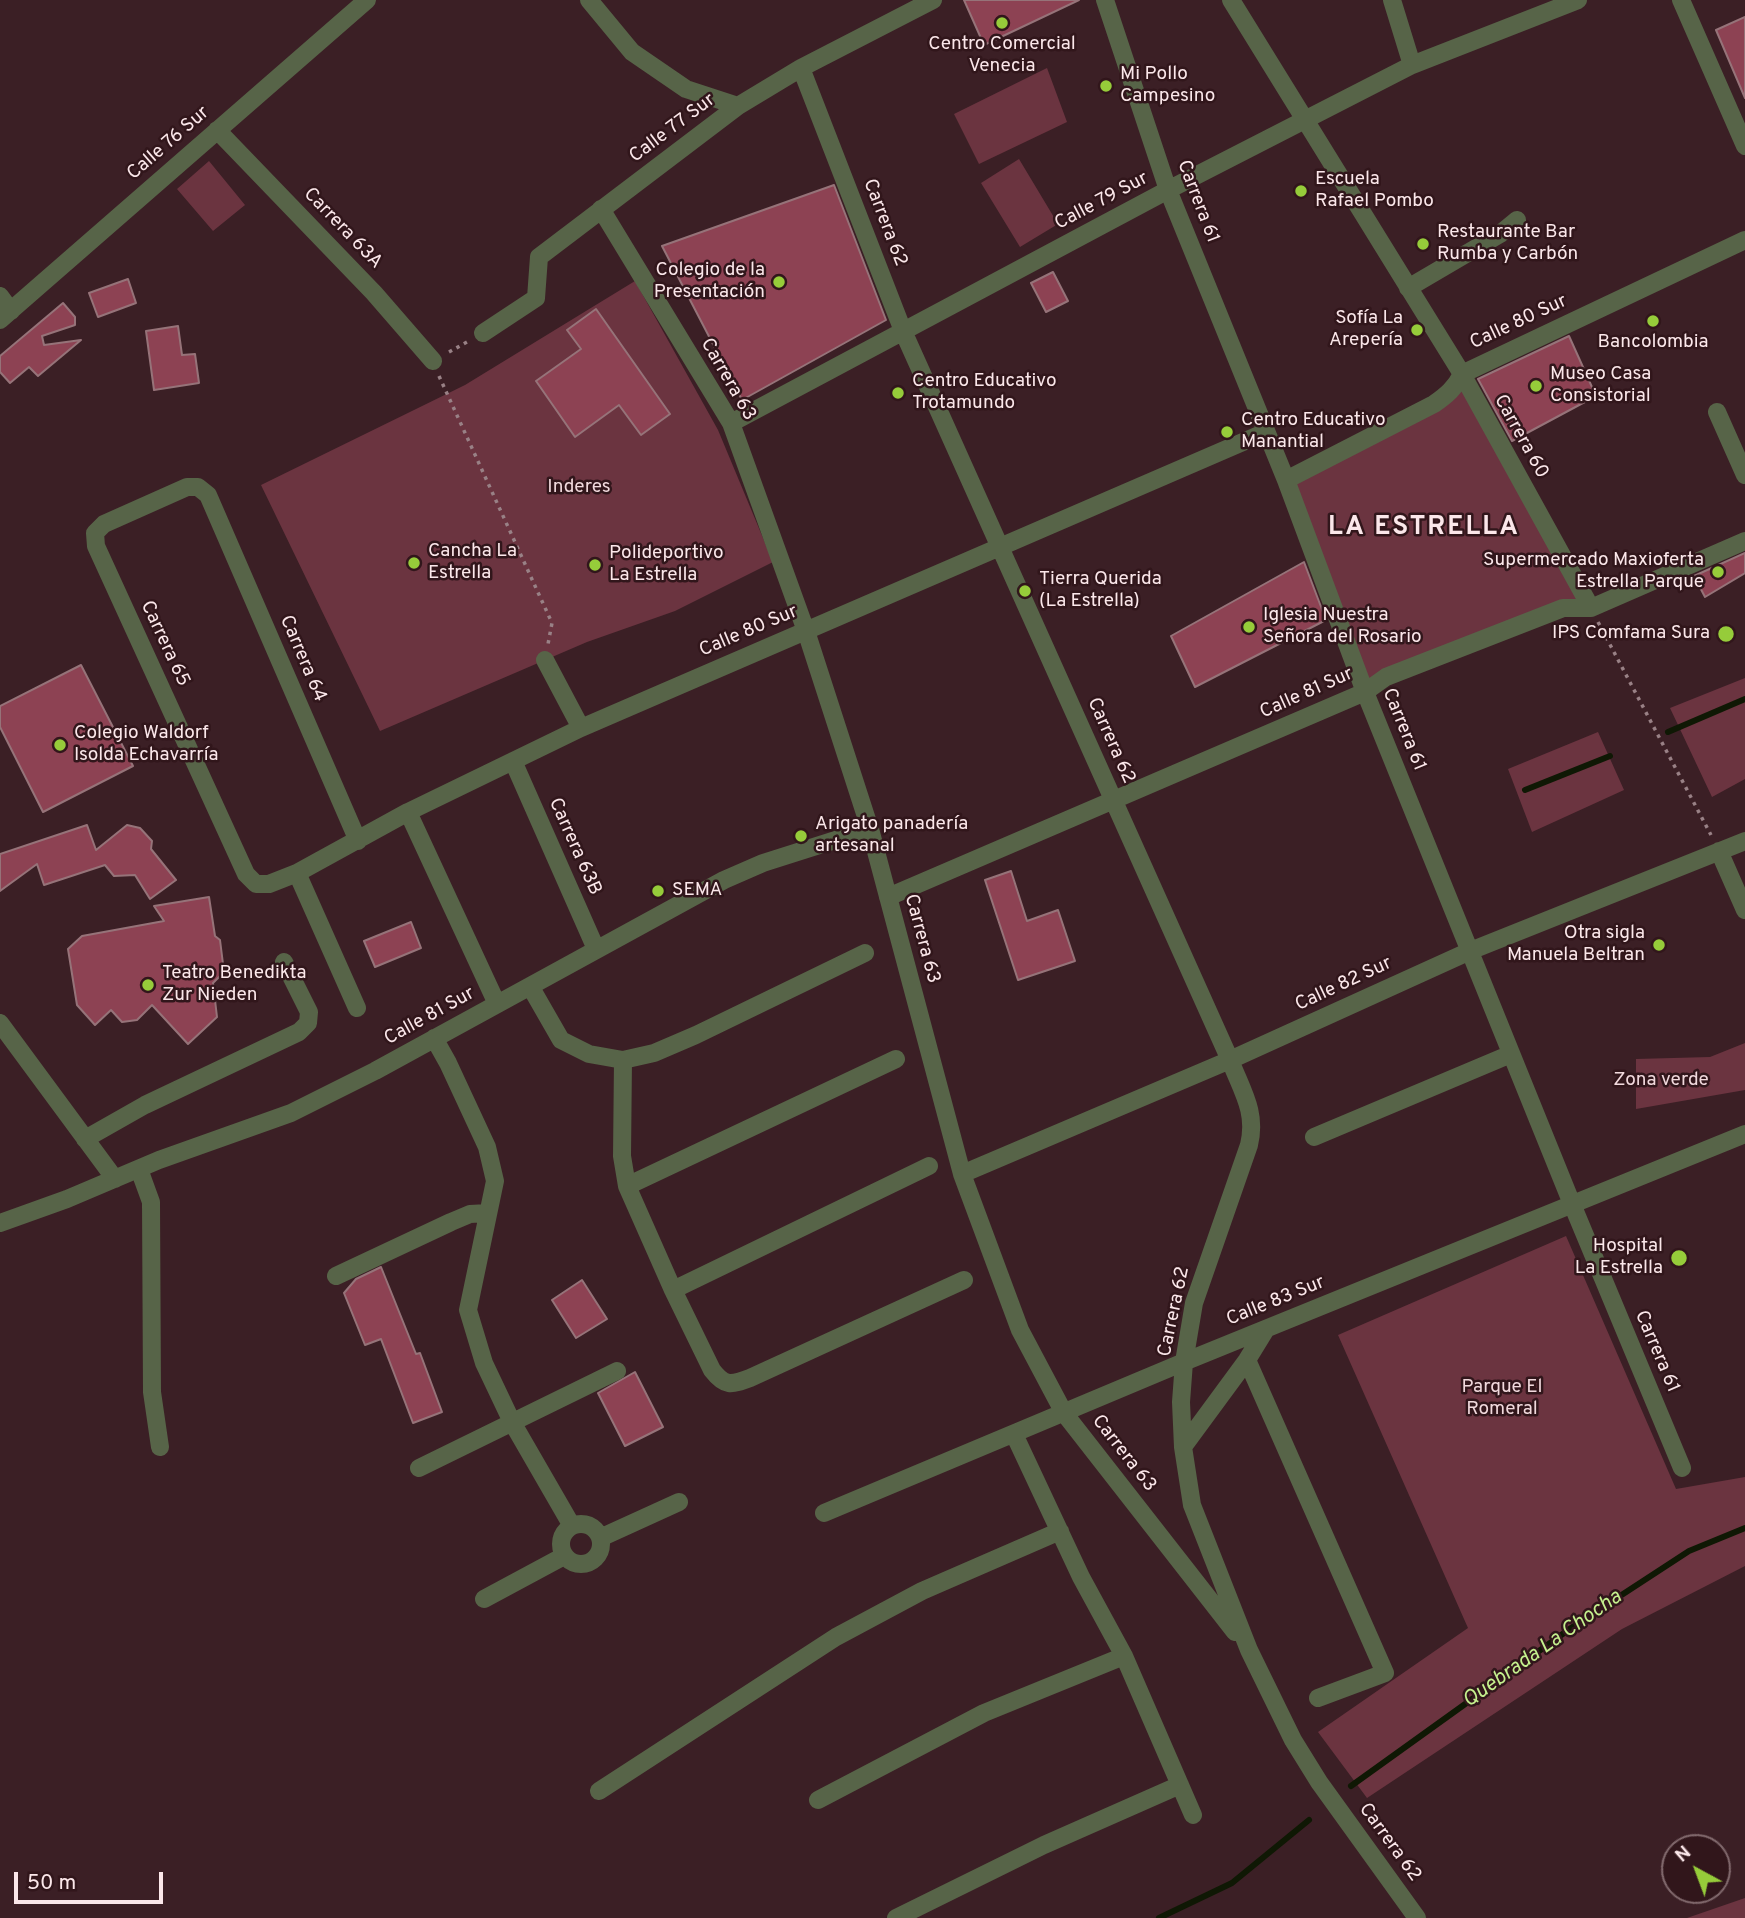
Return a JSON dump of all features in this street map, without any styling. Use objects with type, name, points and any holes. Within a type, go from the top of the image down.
[{"type":"street","name":"Calle 76 Sur","points":[[4,309],[367,0]]},
{"type":"street","points":[[589,0],[632,52],[686,89],[738,106]]},
{"type":"street","name":"Calle 77 Sur","points":[[483,333],[536,298],[539,257],[738,106],[801,68],[933,0]]},
{"type":"street","name":"Carrera 61","points":[[1105,0],[1168,190],[1286,480],[1365,692],[1682,1468]]},
{"type":"street","name":"Carrera 60","points":[[1231,0],[1462,374],[1591,608]]},
{"type":"street","points":[[1392,0],[1412,65]]},
{"type":"street","name":"Calle 79 Sur","points":[[731,423],[1168,190],[1412,65],[1578,0]]},
{"type":"street","points":[[1681,0],[1745,146]]},
{"type":"street","name":"Carrera 62","points":[[801,68],[903,331],[1230,1060],[1252,1115],[1253,1128],[1194,1303],[1184,1363],[1181,1402],[1183,1447],[1192,1505],[1249,1650],[1293,1740],[1319,1782],[1417,1918]]},
{"type":"street","name":"Carrera 63A","points":[[217,130],[374,293],[433,361]]},
{"type":"street","name":"Carrera 63","points":[[601,209],[731,423],[806,631],[870,829],[962,1174],[1020,1330],[1064,1413],[1249,1650]]},
{"type":"street","points":[[1408,288],[1500,234],[1517,220]]},
{"type":"street","name":"Calle 80 Sur","points":[[1286,480],[1447,396],[1462,374],[1745,240]]},
{"type":"street","points":[[1717,412],[1745,475]]},
{"type":"street","name":"Calle 80 Sur","points":[[256,884],[270,884],[297,873],[408,812],[581,728],[1266,432]]},
{"type":"street","name":"Carrera 65","points":[[208,495],[198,487],[187,487],[104,524],[95,533],[96,546],[246,874],[256,884]]},
{"type":"street","name":"Carrera 64","points":[[208,495],[358,841]]},
{"type":"street","name":"Calle 81 Sur","points":[[888,897],[1365,692],[1386,677],[1563,608],[1591,608],[1745,541]]},
{"type":"street","points":[[545,660],[581,728]]},
{"type":"street","name":"Carrera 63B","points":[[513,761],[596,949]]},
{"type":"street","points":[[408,812],[497,1004]]},
{"type":"street","name":"Calle 81 Sur","points":[[0,1223],[291,1113],[497,1004],[696,894],[753,867],[870,829]]},
{"type":"street","name":"Calle 82 Sur","points":[[962,1174],[1230,1060],[1470,951],[1745,841]]},
{"type":"street","points":[[1719,851],[1745,910]]},
{"type":"street","points":[[297,873],[357,1007]]},
{"type":"street","points":[[530,986],[561,1040],[589,1054],[623,1060],[654,1053],[696,1035],[865,953]]},
{"type":"street","points":[[85,1139],[145,1105],[299,1032],[307,1023],[309,1012],[284,962]]},
{"type":"street","points":[[0,1023],[115,1179]]},
{"type":"street","points":[[434,1038],[449,1063],[487,1147],[495,1181],[468,1310],[484,1363],[512,1422],[572,1526]]},
{"type":"street","points":[[1314,1137],[1511,1054]]},
{"type":"street","points":[[627,1186],[897,1059]]},
{"type":"street","points":[[623,1060],[622,1156],[627,1186],[673,1290],[719,1380],[735,1383],[964,1280]]},
{"type":"street","name":"Calle 83 Sur","points":[[824,1513],[1265,1329],[1745,1134]]},
{"type":"street","points":[[673,1290],[929,1166]]},
{"type":"street","points":[[139,1169],[151,1202],[152,1392],[160,1447]]},
{"type":"street","points":[[336,1276],[470,1214],[488,1213]]},
{"type":"street","points":[[1183,1447],[1247,1360],[1265,1329]]},
{"type":"street","points":[[1247,1360],[1385,1673],[1318,1698]]},
{"type":"street","points":[[419,1468],[617,1371]]},
{"type":"street","points":[[1014,1434],[1081,1577],[1124,1656],[1193,1815]]},
{"type":"street","points":[[600,1538],[680,1503]]},
{"type":"street","points":[[589,1525],[600,1538],[599,1552],[590,1562],[576,1564],[564,1556],[560,1548],[565,1531],[572,1526],[589,1525]]},
{"type":"street","points":[[599,1791],[836,1637],[922,1591],[1060,1531]]},
{"type":"street","points":[[484,1599],[564,1556]]},
{"type":"street","points":[[818,1800],[984,1713],[1124,1656]]},
{"type":"street","points":[[896,1918],[1044,1846],[1180,1785]]},
{"type":"path","points":[[483,333],[433,361],[552,623],[545,660]]},
{"type":"path","points":[[1591,608],[1719,851]]},
{"type":"green space","points":[[1047,68],[1067,122],[979,164],[954,114]]},
{"type":"green space","points":[[1019,159],[1058,224],[1020,247],[981,183]]},
{"type":"green space","points":[[209,161],[245,205],[213,231],[177,189]]},
{"type":"green space","name":"Inderes","points":[[635,281],[718,430],[773,562],[675,611],[587,642],[380,731],[261,485],[465,385]]},
{"type":"green space","points":[[1462,374],[1590,608],[1563,608],[1365,692],[1286,480],[1434,404]]},
{"type":"green space","points":[[1745,678],[1745,779],[1712,797],[1670,708]]},
{"type":"green space","points":[[1598,732],[1624,790],[1532,832],[1508,769]]},
{"type":"green space","name":"Zona verde","points":[[1745,1043],[1745,1090],[1636,1109],[1636,1059],[1710,1057]]},
{"type":"green space","name":"Parque El Romeral","points":[[1566,1236],[1676,1489],[1745,1477],[1745,1566],[1622,1629],[1367,1798],[1318,1732],[1468,1628],[1338,1335]]},
{"type":"green space","points":[[1745,1898],[1745,1918],[1687,1918],[1731,1904]]},
{"type":"building","name":"Centro Comercial Venecia","points":[[964,0],[1079,0],[984,45]]},
{"type":"building","points":[[1745,17],[1745,98],[1716,30]]},
{"type":"building","name":"Colegio de la Presentación","points":[[834,185],[886,320],[742,400],[662,246]]},
{"type":"building","points":[[1053,272],[1068,301],[1046,312],[1031,283]]},
{"type":"building","points":[[128,279],[136,303],[98,317],[89,293]]},
{"type":"building","points":[[63,303],[75,317],[75,325],[42,336],[44,345],[81,340],[38,376],[29,367],[10,383],[0,372],[0,356]]},
{"type":"building","points":[[596,309],[670,414],[641,435],[619,405],[575,437],[536,381],[581,349],[567,330]]},
{"type":"building","points":[[178,326],[182,355],[195,354],[199,383],[154,390],[146,331]]},
{"type":"building","name":"Museo Casa Consistorial","points":[[1569,336],[1596,396],[1512,441],[1478,379]]},
{"type":"building","name":"Supermercado Maxioferta Estrella Parque","points":[[1745,553],[1745,573],[1705,597],[1694,576]]},
{"type":"building","name":"Iglesia Nuestra Señora del Rosario","points":[[1304,562],[1326,620],[1195,687],[1171,636]]},
{"type":"building","points":[[81,665],[133,766],[43,812],[0,727],[0,706]]},
{"type":"building","points":[[87,825],[96,850],[127,825],[140,828],[152,841],[151,849],[176,880],[150,899],[135,875],[114,876],[105,865],[44,885],[37,864],[0,891],[0,854]]},
{"type":"building","points":[[1011,871],[1027,921],[1058,910],[1075,961],[1018,980],[985,880]]},
{"type":"building","points":[[209,897],[215,936],[220,940],[224,972],[213,983],[217,1017],[188,1044],[152,1005],[137,1020],[122,1022],[111,1010],[95,1025],[77,1005],[68,949],[82,936],[164,921],[154,906]]},
{"type":"building","points":[[411,922],[421,948],[375,967],[364,941]]},
{"type":"building","points":[[381,1267],[416,1354],[420,1353],[442,1412],[413,1423],[381,1339],[365,1345],[344,1293],[356,1279]]},
{"type":"building","points":[[582,1280],[607,1319],[576,1338],[552,1300]]},
{"type":"building","points":[[635,1372],[663,1427],[625,1446],[598,1393]]},
{"type":"waterway","points":[[1668,732],[1745,699]]},
{"type":"waterway","points":[[1525,790],[1610,756]]},
{"type":"waterway","name":"Quebrada La Chocha","points":[[1351,1786],[1571,1628],[1689,1551],[1745,1528]]},
{"type":"waterway","name":"Quebrada La Chocha","points":[[1159,1918],[1232,1883],[1309,1820]]},
{"type":"place","name":"Centro Comercial Venecia","points":[[1002,23]]},
{"type":"place","name":"Mi Pollo Campesino","points":[[1106,86]]},
{"type":"place","name":"Escuela Rafael Pombo","points":[[1301,191]]},
{"type":"place","name":"Restaurante Bar Rumba y Carbón","points":[[1423,244]]},
{"type":"place","name":"Colegio de la Presentación","points":[[779,282]]},
{"type":"place","name":"Bancolombia","points":[[1653,321]]},
{"type":"place","name":"Sofía La Arepería","points":[[1417,330]]},
{"type":"place","name":"Museo Casa Consistorial","points":[[1536,386]]},
{"type":"place","name":"Centro Educativo Trotamundo","points":[[898,393]]},
{"type":"place","name":"Centro Educativo Manantial","points":[[1227,432]]},
{"type":"place","name":"Cancha La Estrella","points":[[414,563]]},
{"type":"place","name":"Polideportivo La Estrella","points":[[595,565]]},
{"type":"place","name":"Supermercado Maxioferta Estrella Parque","points":[[1718,572]]},
{"type":"place","name":"Tierra Querida (La Estrella)","points":[[1025,591]]},
{"type":"place","name":"Iglesia Nuestra Señora del Rosario","points":[[1249,627]]},
{"type":"place","name":"IPS Comfama Sura","points":[[1726,634]]},
{"type":"place","name":"Colegio Waldorf Isolda Echavarría","points":[[60,745]]},
{"type":"place","name":"Arigato panadería artesanal","points":[[801,836]]},
{"type":"place","name":"SEMA","points":[[658,891]]},
{"type":"place","name":"Otra sigla Manuela Beltran","points":[[1659,945]]},
{"type":"place","name":"Teatro Benedikta Zur Nieden","points":[[148,985]]},
{"type":"place","name":"Hospital La Estrella","points":[[1679,1258]]},
{"type":"district","name":"LA ESTRELLA","points":[[1424,529]]}]
